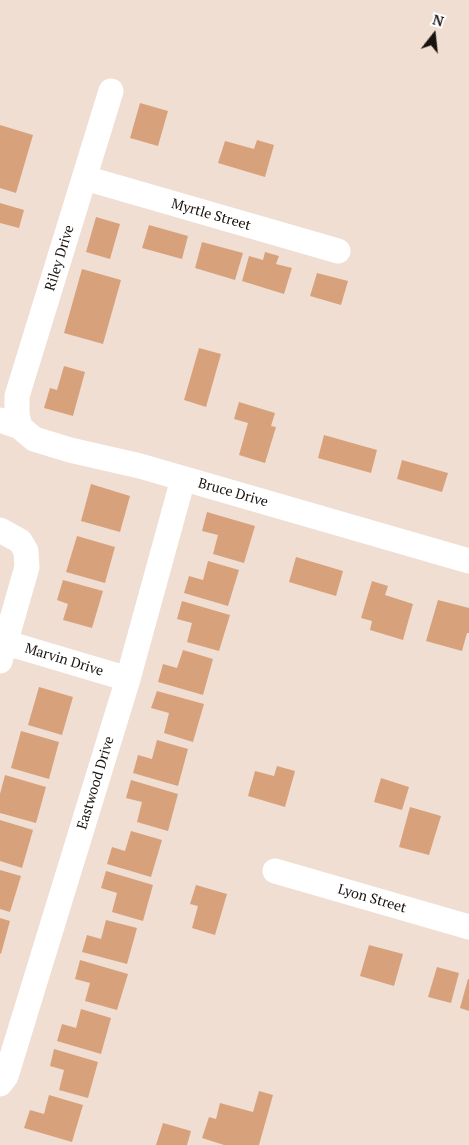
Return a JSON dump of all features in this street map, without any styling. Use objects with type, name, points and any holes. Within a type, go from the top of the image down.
[{"type":"street","name":"Riley Drive","points":[[10,423],[17,415],[17,396],[112,91]]},
{"type":"street","name":"Myrtle Street","points":[[84,178],[338,251]]},
{"type":"street","name":"Bruce Drive","points":[[10,423],[34,439],[183,479],[469,561]]},
{"type":"street","name":"Eastwood Drive","points":[[0,1084],[6,1076],[128,679],[183,479]]},
{"type":"street","points":[[0,530],[20,540],[26,551],[27,567],[2,648]]},
{"type":"street","name":"Marvin Drive","points":[[2,648],[128,679]]},
{"type":"street","name":"Lyon Street","points":[[275,871],[469,927]]},
{"type":"building","points":[[140,103],[168,111],[158,146],[130,138]]},
{"type":"building","points":[[0,125],[33,135],[16,193],[0,188]]},
{"type":"building","points":[[257,140],[274,145],[265,177],[218,163],[225,141],[254,149]]},
{"type":"building","points":[[0,203],[24,210],[19,228],[0,223]]},
{"type":"building","points":[[96,217],[120,224],[110,259],[86,252]]},
{"type":"building","points":[[149,225],[188,236],[182,259],[142,248]]},
{"type":"building","points":[[202,242],[243,253],[235,280],[195,268]]},
{"type":"building","points":[[265,252],[279,256],[276,264],[292,268],[284,294],[242,281],[249,256],[263,260]]},
{"type":"building","points":[[82,269],[121,280],[103,344],[64,333]]},
{"type":"building","points":[[317,273],[348,281],[341,305],[310,296]]},
{"type":"building","points":[[199,348],[221,354],[206,407],[184,400]]},
{"type":"building","points":[[64,366],[85,372],[73,416],[44,408],[50,388],[57,390]]},
{"type":"building","points":[[239,402],[275,413],[271,426],[276,427],[265,463],[239,455],[248,423],[234,419]]},
{"type":"building","points":[[324,435],[377,450],[371,473],[318,458]]},
{"type":"building","points":[[402,460],[448,473],[442,492],[397,479]]},
{"type":"building","points":[[91,484],[130,496],[120,532],[81,521]]},
{"type":"building","points":[[207,512],[255,526],[244,563],[213,554],[218,535],[202,531]]},
{"type":"building","points":[[77,536],[115,547],[105,583],[66,572]]},
{"type":"building","points":[[296,557],[343,571],[336,596],[289,582]]},
{"type":"building","points":[[208,561],[239,570],[228,606],[184,593],[189,576],[203,580]]},
{"type":"building","points":[[63,580],[103,591],[92,628],[63,620],[68,604],[57,600]]},
{"type":"building","points":[[372,581],[388,586],[385,595],[413,604],[403,640],[370,630],[372,621],[361,618]]},
{"type":"building","points":[[438,600],[469,608],[469,633],[467,633],[462,651],[426,641]]},
{"type":"building","points":[[182,601],[230,615],[219,651],[187,642],[192,623],[177,619]]},
{"type":"building","points":[[183,650],[213,659],[203,695],[158,682],[163,664],[177,668]]},
{"type":"building","points":[[39,687],[73,697],[62,735],[28,725]]},
{"type":"building","points":[[157,691],[204,704],[193,742],[164,733],[169,713],[151,708]]},
{"type":"building","points":[[21,731],[59,742],[49,779],[11,768]]},
{"type":"building","points":[[157,740],[188,749],[178,786],[133,773],[138,755],[152,759]]},
{"type":"building","points":[[277,766],[295,771],[285,807],[248,796],[255,771],[274,776]]},
{"type":"building","points":[[5,775],[46,787],[36,823],[0,813],[0,794]]},
{"type":"building","points":[[381,778],[409,787],[402,810],[374,802]]},
{"type":"building","points":[[131,780],[178,794],[168,831],[137,822],[142,802],[126,798]]},
{"type":"building","points":[[410,807],[441,816],[429,855],[399,847]]},
{"type":"building","points":[[0,820],[33,830],[22,868],[0,861]]},
{"type":"building","points":[[131,831],[162,840],[151,877],[107,864],[112,847],[125,851]]},
{"type":"building","points":[[0,870],[21,876],[10,912],[0,909]]},
{"type":"building","points":[[106,871],[153,885],[143,921],[112,912],[117,893],[101,888]]},
{"type":"building","points":[[196,885],[227,894],[215,935],[192,928],[198,906],[190,904]]},
{"type":"building","points":[[0,918],[10,921],[1,954],[0,953]]},
{"type":"building","points":[[106,920],[137,928],[127,964],[82,952],[87,935],[101,939]]},
{"type":"building","points":[[369,945],[403,954],[394,986],[360,976]]},
{"type":"building","points":[[80,960],[128,974],[117,1010],[85,1001],[90,983],[75,979]]},
{"type":"building","points":[[437,967],[459,973],[451,1003],[428,997]]},
{"type":"building","points":[[469,979],[469,1011],[460,1008]]},
{"type":"building","points":[[81,1009],[111,1018],[101,1054],[57,1041],[62,1024],[76,1028]]},
{"type":"building","points":[[54,1049],[98,1062],[88,1098],[59,1090],[64,1070],[50,1066]]},
{"type":"building","points":[[259,1091],[273,1095],[259,1145],[224,1145],[202,1138],[209,1117],[216,1119],[220,1103],[253,1112]]},
{"type":"building","points":[[49,1095],[83,1105],[72,1142],[24,1128],[30,1110],[44,1114]]},
{"type":"building","points":[[163,1123],[191,1131],[187,1145],[156,1145]]}]
